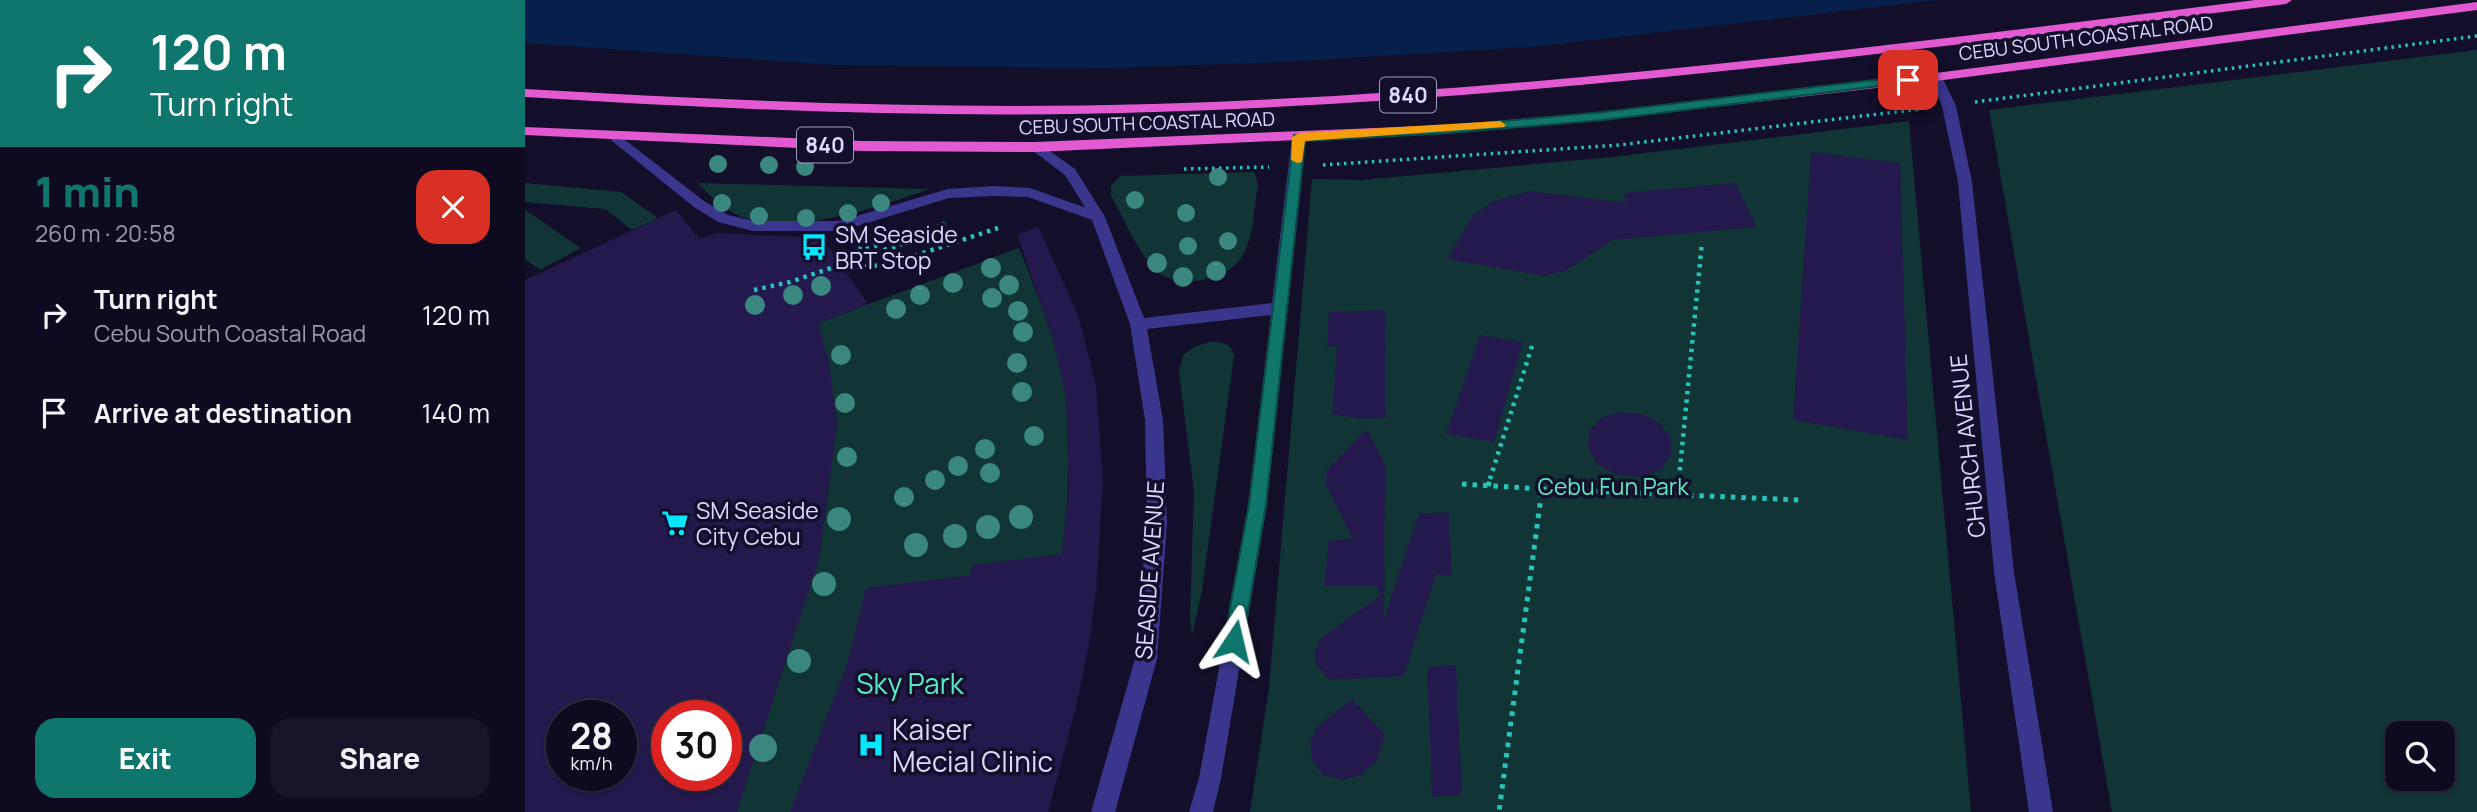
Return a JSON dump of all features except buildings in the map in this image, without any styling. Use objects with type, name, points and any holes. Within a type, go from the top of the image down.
[{"type":"highway","name":"CEBU SOUTH COASTAL ROAD","points":[[525,93],[883,109],[1144,109],[1305,101],[1594,81],[1913,46],[2286,0]]},
{"type":"highway","name":"CEBU SOUTH COASTAL ROAD","points":[[525,131],[862,146],[1035,147],[1449,129],[1603,116],[1936,77],[2477,6]]},
{"type":"street","name":"CHURCH AVENUE","points":[[1936,77],[1949,106],[1965,181],[2004,572],[2041,812]]},
{"type":"street","points":[[616,137],[699,204],[723,219],[753,226],[841,226],[948,194],[972,191],[1030,193],[1098,217]]},
{"type":"street","points":[[1201,812],[1210,778],[1258,504],[1299,137]]},
{"type":"street","name":"SEASIDE AVENUE","points":[[1035,147],[1070,172],[1098,217],[1138,324],[1154,420],[1157,523],[1146,659],[1103,812]]},
{"type":"street","points":[[1138,324],[1281,308]]},
{"type":"path","points":[[754,290],[790,282],[946,229],[943,224],[862,250],[855,247],[841,226]]},
{"type":"path","points":[[858,258],[867,266],[887,265],[998,228]]},
{"type":"path","points":[[1677,495],[1702,242]]},
{"type":"path","points":[[1487,486],[1533,343]]},
{"type":"path","points":[[1462,484],[1801,500]]},
{"type":"path","points":[[1499,812],[1542,489]]},
{"type":"green space","points":[[2477,50],[2477,812],[2112,812],[1989,110]]},
{"type":"green space","name":"Cebu Fun Park","points":[[1909,121],[1971,812],[1250,812],[1269,688],[1312,179],[1361,180],[1613,157]]},
{"type":"green space","points":[[1254,172],[1258,184],[1247,248],[1240,260],[1230,269],[1216,277],[1196,281],[1174,280],[1155,270],[1137,244],[1111,196],[1111,186],[1120,176]]},
{"type":"green space","points":[[525,183],[621,192],[658,218],[632,230],[605,209],[525,202]]},
{"type":"green space","points":[[697,183],[929,189],[857,212],[801,222],[775,223],[751,220],[730,211]]},
{"type":"green space","points":[[525,210],[581,248],[540,270],[525,259]]},
{"type":"green space","name":"Sky Park","points":[[1019,248],[1047,320],[1066,395],[1068,489],[1058,582],[1006,812],[721,812],[730,791],[742,791],[742,761],[786,655],[819,559],[837,424],[818,323]]},
{"type":"green space","points":[[1209,342],[1228,345],[1234,355],[1202,591],[1192,635],[1190,615],[1194,492],[1179,372],[1183,355],[1194,347]]},
{"type":"water","points":[[525,0],[1937,0],[1532,47],[1284,62],[1105,68],[833,65],[525,43]]},
{"type":"slow traffic","points":[[1297,160],[1299,137],[1500,125]]},
{"type":"place","name":"SM Seaside BRT Stop","points":[[814,247]]},
{"type":"place","name":"SM Seaside City Cebu","points":[[675,523]]},
{"type":"place","name":"Kaiser Mecial Clinic","points":[[871,745]]},
{"type":"route","points":[[1234,641],[1258,504],[1299,137],[1449,129],[1603,116],[1908,80]]}]
